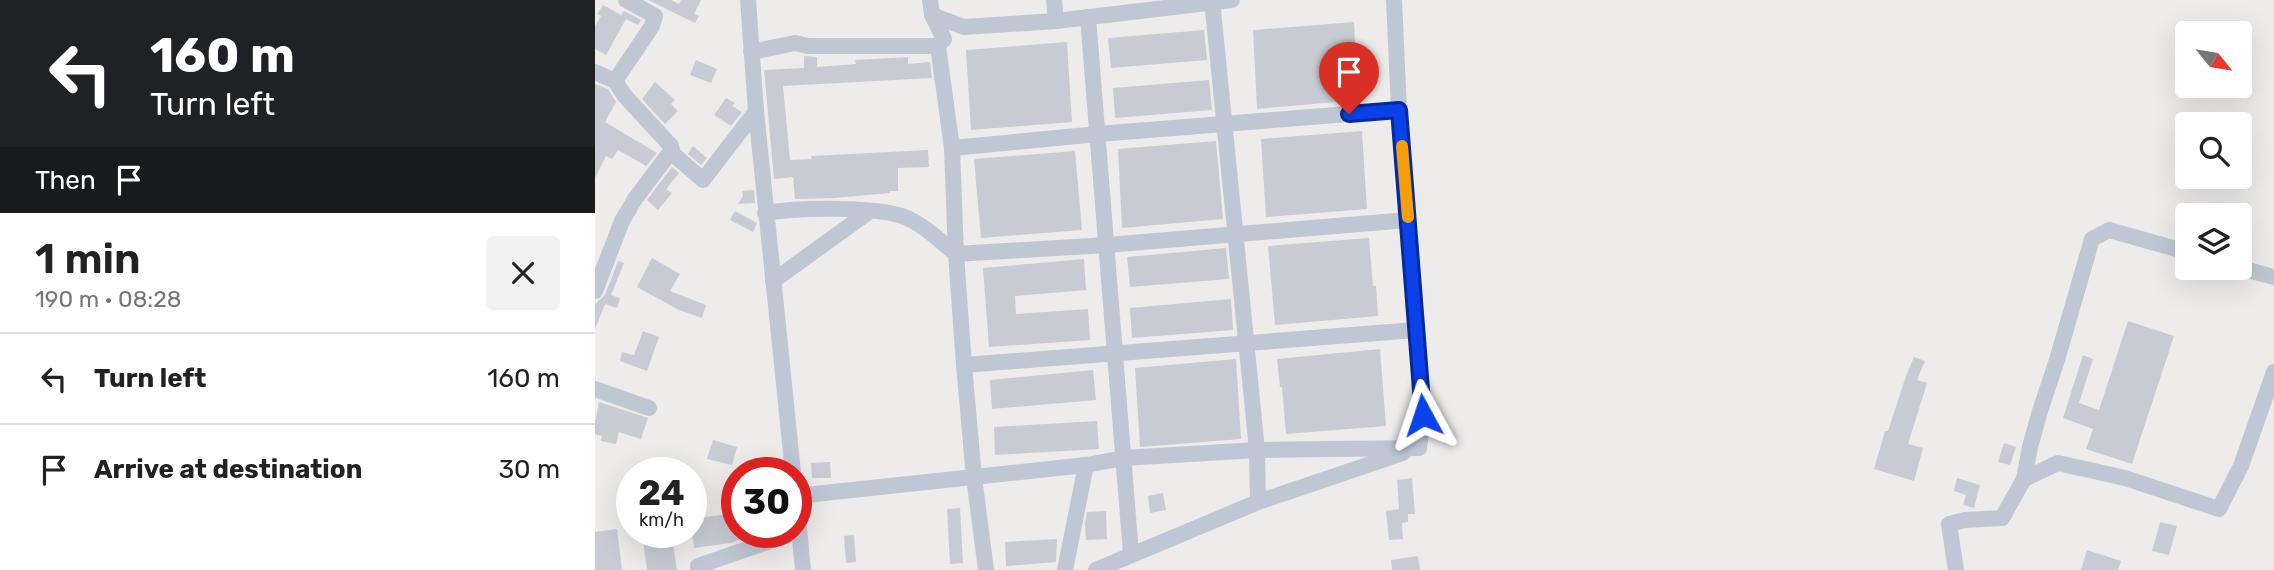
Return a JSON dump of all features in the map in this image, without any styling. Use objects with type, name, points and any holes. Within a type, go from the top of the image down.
[{"type":"street","points":[[626,0],[655,16]]},
{"type":"street","points":[[615,82],[652,26],[659,0]]},
{"type":"street","points":[[748,0],[765,213],[791,457]]},
{"type":"street","points":[[1054,0],[1056,21]]},
{"type":"street","points":[[751,52],[795,43],[808,46],[941,42],[964,27],[1056,21],[1232,0]]},
{"type":"street","points":[[1394,0],[1399,110],[1423,415],[1419,448]]},
{"type":"street","points":[[1212,1],[1257,450],[1258,502]]},
{"type":"street","points":[[931,8],[964,27]]},
{"type":"street","points":[[931,8],[941,42],[952,148],[964,365],[986,570]]},
{"type":"street","points":[[1088,17],[1131,554]]},
{"type":"street","points":[[595,72],[615,82],[671,146],[673,154],[703,180],[756,111]]},
{"type":"street","points":[[952,148],[1399,110]]},
{"type":"street","points":[[595,291],[622,221],[635,199],[669,155],[673,154]]},
{"type":"street","points":[[765,213],[790,209],[870,211],[902,216],[956,254],[1107,245],[1408,220]]},
{"type":"street","points":[[773,281],[870,211]]},
{"type":"street","points":[[1956,570],[1949,524],[1965,520],[2002,518],[2024,479],[2030,447],[2092,239],[2109,230],[2175,249]]},
{"type":"street","points":[[2252,272],[2274,278]]},
{"type":"street","points":[[964,365],[1416,330]]},
{"type":"street","points":[[2024,479],[2058,463],[2125,478],[2219,509],[2241,466],[2274,372]]},
{"type":"street","points":[[595,389],[649,408]]},
{"type":"street","points":[[812,495],[1086,466],[1124,457],[1257,450],[1419,448]]},
{"type":"street","points":[[1096,570],[1258,502],[1419,448]]},
{"type":"street","points":[[1065,570],[1086,466]]},
{"type":"street","points":[[698,570],[698,566],[750,548]]},
{"type":"street","points":[[800,548],[803,570]]},
{"type":"building","points":[[648,0],[671,0],[679,4],[681,0],[701,0],[694,14],[699,16],[695,23]]},
{"type":"building","points":[[603,5],[621,15],[624,11],[641,20],[638,25],[626,19],[606,55],[595,49],[595,26],[601,16],[597,14]]},
{"type":"building","points":[[1354,22],[1358,100],[1257,109],[1253,30]]},
{"type":"building","points":[[1204,30],[1207,60],[1111,68],[1108,38]]},
{"type":"building","points":[[1067,42],[1072,122],[971,130],[966,50]]},
{"type":"building","points":[[804,56],[817,57],[817,67],[856,64],[855,60],[908,57],[908,64],[930,62],[932,78],[783,86],[790,160],[812,159],[811,156],[928,150],[929,167],[898,168],[898,191],[890,193],[795,199],[793,177],[774,179],[764,70],[804,68]]},
{"type":"building","points":[[696,60],[717,69],[711,83],[690,75]]},
{"type":"building","points":[[1209,80],[1212,110],[1115,118],[1113,88]]},
{"type":"building","points":[[655,82],[675,100],[671,104],[678,111],[665,124],[642,99]]},
{"type":"building","points":[[595,84],[608,89],[616,102],[605,122],[657,153],[646,166],[618,150],[612,159],[606,156],[595,178]]},
{"type":"building","points":[[726,98],[735,103],[732,106],[742,112],[731,126],[714,115]]},
{"type":"building","points":[[1362,131],[1367,209],[1266,217],[1261,139]]},
{"type":"building","points":[[1216,141],[1223,219],[1122,228],[1118,149]]},
{"type":"building","points":[[693,146],[707,158],[701,165],[688,154]]},
{"type":"building","points":[[1075,151],[1082,230],[981,238],[974,159]]},
{"type":"building","points":[[672,167],[679,173],[666,189],[672,193],[658,210],[647,200]]},
{"type":"building","points":[[754,190],[755,203],[738,204],[743,196],[742,191]]},
{"type":"building","points":[[735,211],[757,223],[753,232],[730,220]]},
{"type":"building","points":[[1369,238],[1378,316],[1275,325],[1268,246]]},
{"type":"building","points":[[1226,248],[1229,279],[1130,287],[1127,257]]},
{"type":"building","points":[[652,258],[680,274],[670,291],[706,305],[702,318],[679,310],[637,287]]},
{"type":"building","points":[[1084,259],[1086,290],[1015,296],[1016,314],[1088,309],[1090,340],[989,347],[983,268]]},
{"type":"building","points":[[618,261],[624,263],[611,295],[620,298],[617,308],[605,304],[595,329],[595,304],[605,295]]},
{"type":"building","points":[[1231,299],[1233,330],[1132,338],[1130,308]]},
{"type":"building","points":[[2128,321],[2174,336],[2132,464],[2086,449],[2093,429],[2063,418],[2083,355],[2093,359],[2079,403],[2099,410]]},
{"type":"building","points":[[643,331],[659,337],[647,371],[620,361],[622,352],[634,355]]},
{"type":"building","points":[[1380,349],[1386,426],[1286,434],[1277,359]]},
{"type":"building","points":[[1914,357],[1925,361],[1917,380],[1927,383],[1908,444],[1923,448],[1914,481],[1874,469],[1885,431],[1888,431]]},
{"type":"building","points":[[1236,359],[1241,439],[1140,447],[1135,368]]},
{"type":"building","points":[[1093,370],[1096,400],[992,409],[990,380]]},
{"type":"building","points":[[599,402],[648,418],[641,439],[619,432],[616,444],[601,441],[602,436],[595,434]]},
{"type":"building","points":[[1097,421],[1099,449],[995,455],[994,427]]},
{"type":"building","points":[[713,440],[737,447],[734,457],[721,457],[721,462],[707,459]]},
{"type":"building","points":[[2004,443],[2016,447],[2010,465],[1998,462]]},
{"type":"building","points":[[830,462],[831,478],[812,478],[812,463]]},
{"type":"building","points":[[1412,478],[1415,514],[1408,514],[1408,522],[1402,523],[1403,539],[1389,540],[1386,511],[1399,509],[1397,480]]},
{"type":"building","points":[[1957,478],[1980,485],[1974,508],[1963,505],[1966,495],[1954,491]]},
{"type":"building","points":[[1163,493],[1166,510],[1150,513],[1148,496]]},
{"type":"building","points":[[960,508],[963,563],[950,564],[947,509]]},
{"type":"building","points":[[1106,511],[1107,539],[1086,540],[1087,512]]},
{"type":"building","points":[[721,515],[721,544],[707,546],[707,517]]},
{"type":"building","points":[[2160,522],[2177,526],[2169,555],[2152,551]]},
{"type":"building","points":[[616,529],[616,548],[619,548],[622,570],[595,570],[595,532]]},
{"type":"building","points":[[854,535],[856,562],[846,563],[844,536]]},
{"type":"building","points":[[1057,539],[1056,562],[1006,566],[1005,542]]},
{"type":"building","points":[[644,548],[674,548],[677,570],[647,570]]},
{"type":"building","points":[[2087,550],[2121,561],[2118,570],[2081,570]]},
{"type":"building","points":[[1418,556],[1420,570],[1392,570],[1391,560]]},
{"type":"slow traffic","points":[[1402,146],[1408,217]]},
{"type":"route","points":[[1349,114],[1399,110],[1423,415]]}]
